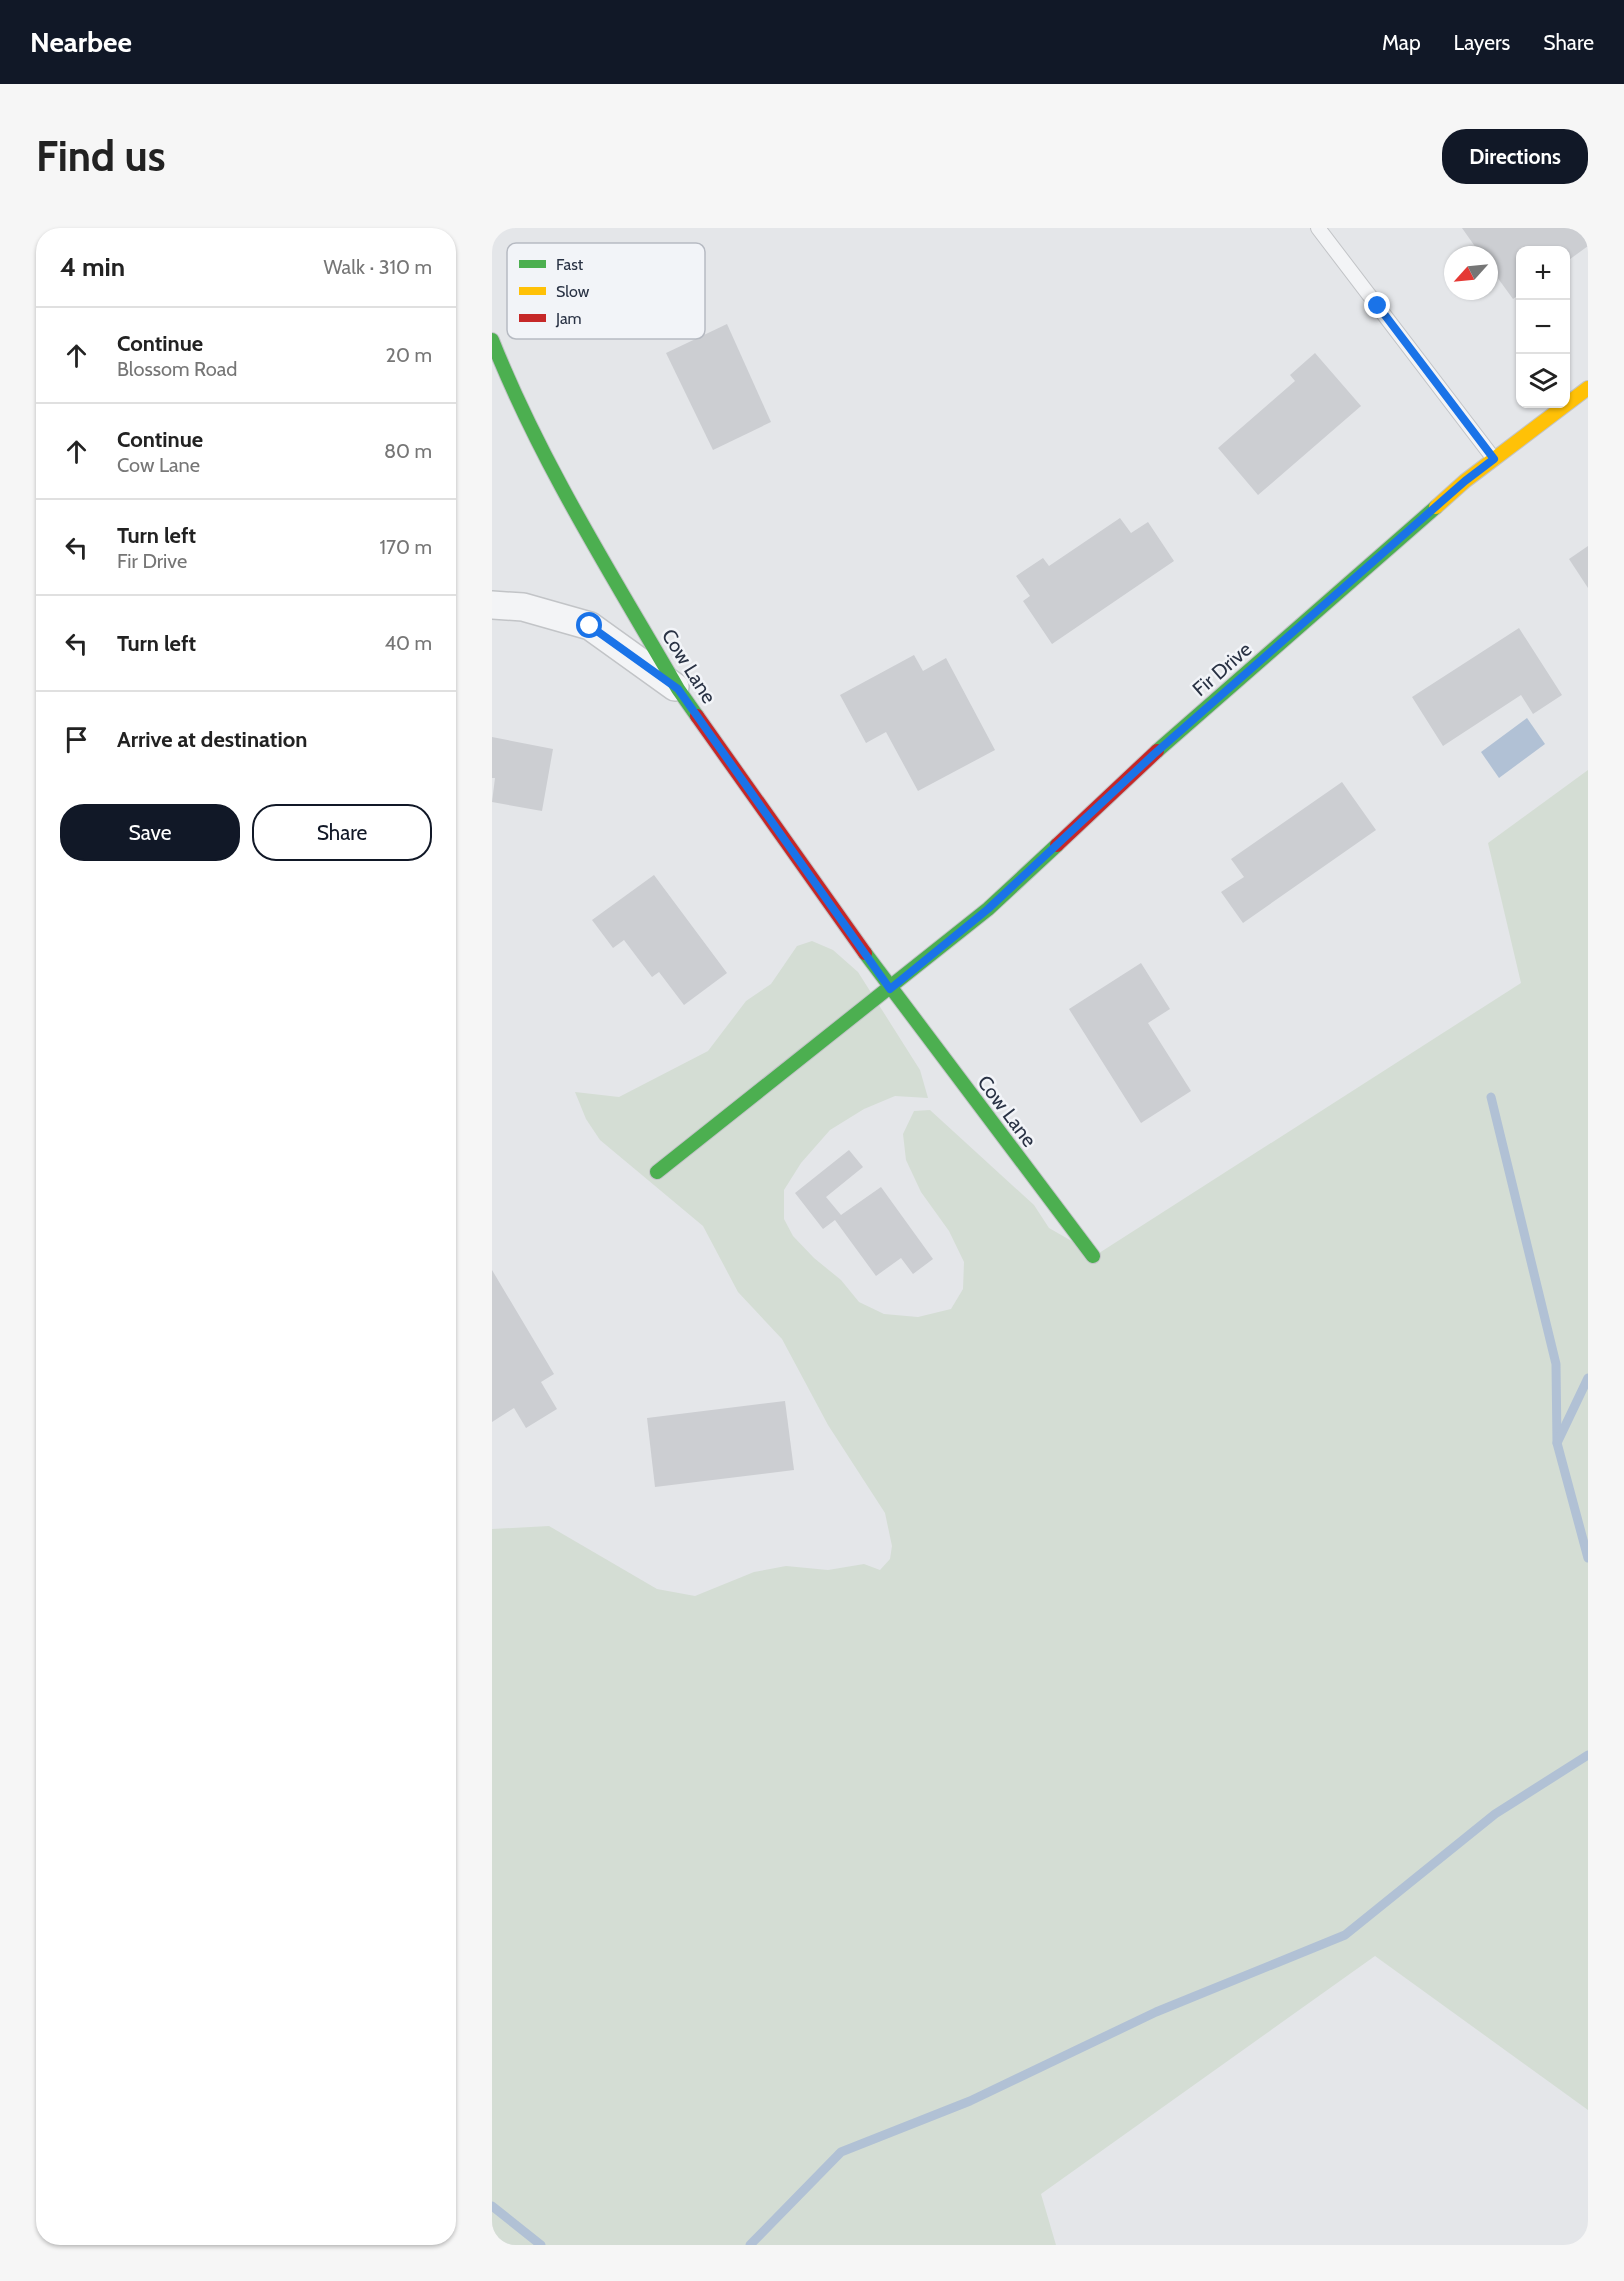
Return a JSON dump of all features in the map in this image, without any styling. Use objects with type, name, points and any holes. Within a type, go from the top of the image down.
[{"type":"street","name":"Cow Lane","points":[[492,340],[518,405],[568,500],[678,689],[890,989],[1093,1256]]},
{"type":"street","name":"Fir Drive","points":[[890,989],[988,909],[1153,755],[1465,481],[1588,388]]},
{"type":"street","points":[[492,605],[523,607],[590,626],[678,689]]},
{"type":"street","points":[[657,1172],[890,989]]},
{"type":"lane","points":[[1318,228],[1494,459]]},
{"type":"shaded area","points":[[1588,770],[1588,2110],[1375,1956],[1041,2194],[1056,2245],[492,2245],[492,1529],[549,1526],[657,1589],[695,1596],[754,1572],[786,1566],[828,1570],[864,1564],[880,1570],[890,1559],[892,1546],[885,1513],[828,1425],[782,1339],[738,1292],[703,1226],[600,1140],[586,1119],[575,1092],[619,1097],[708,1051],[746,1001],[771,984],[797,946],[812,941],[833,950],[858,972],[920,1070],[928,1098],[895,1096],[864,1109],[830,1130],[801,1163],[784,1190],[784,1219],[793,1236],[814,1258],[841,1280],[859,1302],[884,1314],[918,1317],[951,1309],[963,1289],[964,1262],[949,1231],[921,1192],[906,1160],[903,1134],[914,1111],[930,1110],[1034,1205],[1049,1228],[1096,1255],[1521,983],[1488,843]]},
{"type":"water","points":[[1527,718],[1545,744],[1499,778],[1481,752]]},
{"type":"building","points":[[1462,228],[1588,228],[1588,246],[1570,259],[1570,246],[1516,246],[1516,297],[1513,299],[1498,278],[1498,246],[1475,246]]},
{"type":"building","points":[[727,324],[771,422],[713,450],[666,353],[695,339],[705,339],[705,334]]},
{"type":"building","points":[[1315,353],[1361,406],[1258,495],[1218,448],[1295,381],[1290,375]]},
{"type":"building","points":[[1120,518],[1131,533],[1148,522],[1174,561],[1052,644],[1023,601],[1030,596],[1016,576],[1043,558],[1049,566]]},
{"type":"building","points":[[1588,546],[1588,588],[1569,559]]},
{"type":"building","points":[[1519,628],[1562,695],[1533,714],[1521,695],[1443,746],[1412,697]]},
{"type":"building","points":[[914,655],[923,671],[946,658],[995,750],[918,791],[886,732],[866,743],[840,695]]},
{"type":"building","points":[[492,737],[553,749],[542,811],[492,802],[495,778],[492,778]]},
{"type":"building","points":[[1342,782],[1376,830],[1243,923],[1221,892],[1244,877],[1231,859]]},
{"type":"building","points":[[654,875],[727,973],[684,1005],[659,972],[652,977],[624,940],[613,948],[592,920]]},
{"type":"building","points":[[1141,963],[1170,1009],[1148,1023],[1191,1091],[1141,1123],[1069,1009]]},
{"type":"building","points":[[849,1150],[863,1167],[826,1197],[841,1215],[881,1187],[933,1259],[913,1274],[901,1258],[876,1276],[835,1220],[823,1229],[795,1193]]},
{"type":"building","points":[[492,1270],[554,1374],[541,1382],[557,1409],[526,1428],[514,1408],[492,1422]]},
{"type":"building","points":[[785,1401],[794,1470],[655,1487],[647,1418]]},
{"type":"waterway","points":[[1491,1097],[1556,1364],[1557,1443]]},
{"type":"waterway","points":[[1588,1378],[1557,1443],[1588,1558]]},
{"type":"waterway","points":[[750,2245],[841,2152],[970,2101],[1156,2012],[1345,1935],[1495,1814],[1588,1755]]},
{"type":"waterway","points":[[492,2206],[541,2245]]},
{"type":"traffic: fast","points":[[492,340],[511,386],[555,474],[678,689],[697,716]]},
{"type":"traffic: fast","points":[[1157,751],[1436,507]]},
{"type":"traffic: fast","points":[[657,1172],[988,909],[1057,845]]},
{"type":"traffic: fast","points":[[865,953],[1093,1256]]},
{"type":"traffic: slow","points":[[1436,507],[1465,481],[1588,388]]},
{"type":"traffic: jam","points":[[697,716],[865,953]]},
{"type":"traffic: jam","points":[[1057,845],[1157,751]]},
{"type":"route","points":[[590,626],[678,689],[890,989],[988,909],[1153,755],[1465,481],[1494,459],[1378,306]]}]
